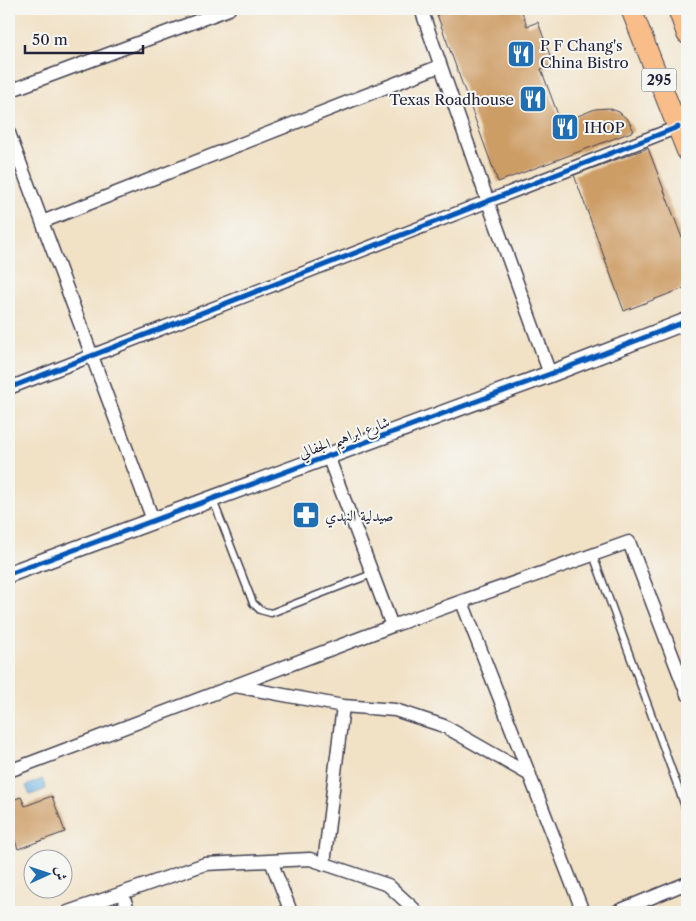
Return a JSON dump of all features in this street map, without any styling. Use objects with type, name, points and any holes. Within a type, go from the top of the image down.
[{"type":"main road","name":"295","points":[[631,9],[687,151]]},
{"type":"main road","points":[[678,9],[687,34]]},
{"type":"street","points":[[9,91],[229,9]]},
{"type":"street","points":[[420,9],[550,374]]},
{"type":"street","points":[[42,222],[440,66]]},
{"type":"street","points":[[9,388],[678,127]]},
{"type":"street","points":[[9,133],[153,520]]},
{"type":"street","name":"شارع ابراهيم الجفالي","points":[[9,574],[550,374],[687,321]]},
{"type":"street","points":[[328,456],[392,626]]},
{"type":"street","points":[[9,771],[392,626],[630,542],[687,694]]},
{"type":"street","points":[[462,602],[583,912]]},
{"type":"street","points":[[235,686],[343,706],[395,710],[444,726],[530,775]]},
{"type":"street","points":[[324,864],[343,706]]},
{"type":"street","points":[[68,912],[205,864],[310,859],[388,885],[415,912]]},
{"type":"street","points":[[271,861],[291,912]]},
{"type":"street","points":[[616,912],[687,883]]},
{"type":"street","points":[[122,893],[129,912]]},
{"type":"lane","points":[[212,499],[253,603],[260,610],[271,612],[372,574]]},
{"type":"lane","points":[[593,555],[687,812]]},
{"type":"water","points":[[42,779],[46,789],[30,795],[26,786]]},
{"type":"building","points":[[435,9],[521,9],[527,26],[538,22],[553,64],[541,69],[561,123],[595,109],[608,108],[619,112],[628,120],[634,131],[498,182]]},
{"type":"building","points":[[648,148],[687,251],[687,287],[624,311],[574,175]]},
{"type":"building","points":[[52,796],[65,832],[18,849],[9,822],[9,801],[21,797],[25,806]]},
{"type":"cycle path","points":[[9,388],[678,127]]},
{"type":"cycle path","points":[[9,574],[550,374],[687,321]]},
{"type":"place","name":"P F Chang's China Bistro","points":[[521,54]]},
{"type":"place","name":"Texas Roadhouse","points":[[533,99]]},
{"type":"place","name":"IHOP","points":[[565,127]]},
{"type":"place","name":"صيدلية النهدي","points":[[306,515]]}]
